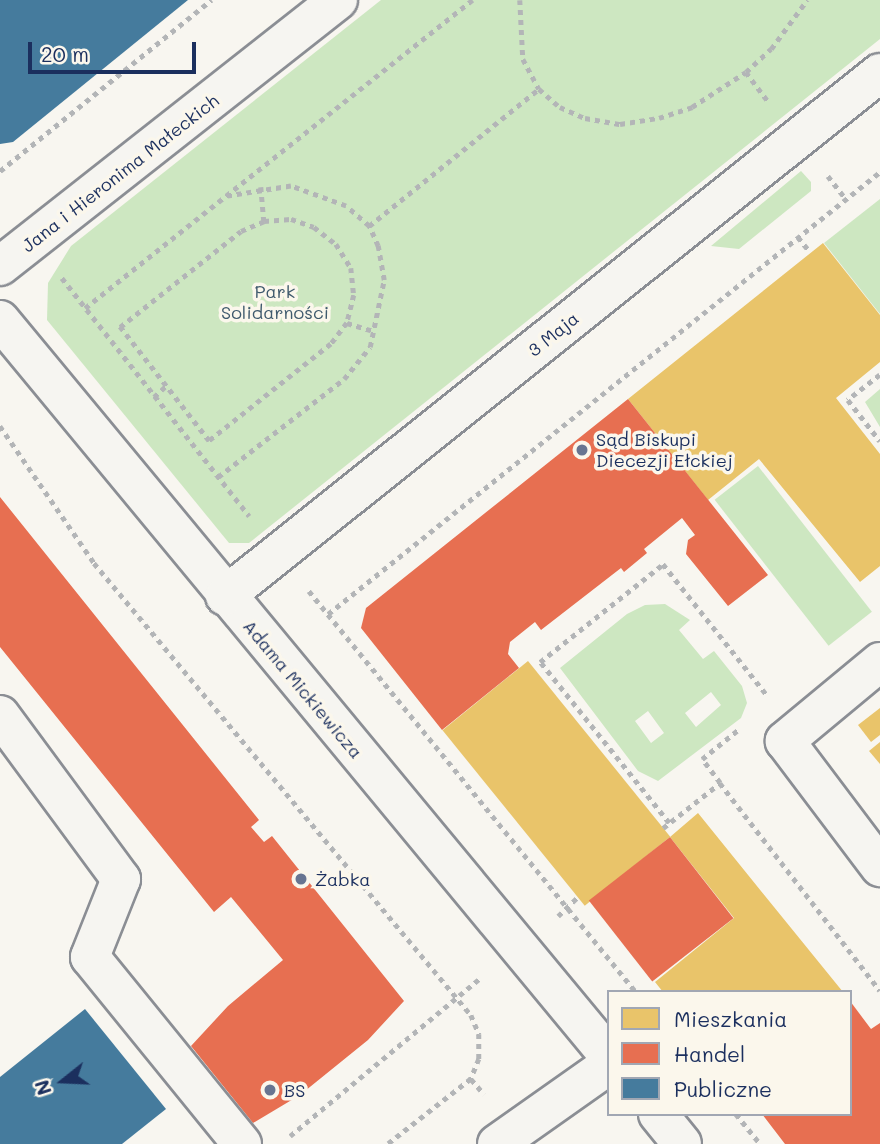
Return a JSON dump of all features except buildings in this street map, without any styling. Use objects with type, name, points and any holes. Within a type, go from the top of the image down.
[{"type":"street","name":"Jana i Hieronima Małeckich","points":[[0,266],[338,0]]},
{"type":"street","name":"3 Maja","points":[[226,596],[880,73]]},
{"type":"street","name":"Adama Mickiewicza","points":[[0,320],[607,1054]]},
{"type":"street","points":[[880,662],[785,741],[880,867]]},
{"type":"street","points":[[0,715],[121,879],[90,957],[243,1144]]},
{"type":"street","points":[[497,1144],[607,1066]]},
{"type":"street","points":[[659,1116],[682,1144]]},
{"type":"path","points":[[0,171],[211,0]]},
{"type":"path","points":[[85,309],[472,0]]},
{"type":"path","points":[[520,0],[523,59],[539,89],[560,107],[585,118],[620,124],[692,107],[746,72],[771,49],[807,0]]},
{"type":"path","points":[[746,72],[775,109]]},
{"type":"path","points":[[369,226],[539,89]]},
{"type":"path","points":[[328,614],[880,172]]},
{"type":"path","points":[[218,477],[344,379],[369,347],[384,280],[378,246],[369,226],[346,206],[320,194],[290,186],[261,187],[224,197]]},
{"type":"path","points":[[261,187],[264,221]]},
{"type":"path","points":[[290,219],[314,227],[336,244],[351,268],[354,295],[347,323],[331,344],[209,441],[120,327],[241,231],[264,221],[290,219]]},
{"type":"path","points":[[798,237],[810,253]]},
{"type":"path","points":[[34,241],[218,477],[634,990]]},
{"type":"path","points":[[347,323],[374,331]]},
{"type":"path","points":[[880,375],[848,400],[880,441]]},
{"type":"path","points":[[154,397],[166,386]]},
{"type":"path","points":[[0,426],[94,563],[459,996],[479,1034],[480,1059],[471,1079],[388,1144]]},
{"type":"path","points":[[669,823],[540,662],[663,564],[773,702]]},
{"type":"path","points":[[720,783],[880,991]]},
{"type":"path","points":[[568,907],[578,897]]},
{"type":"path","points":[[281,1144],[459,996]]},
{"type":"path","points":[[738,1116],[760,1144]]},
{"type":"green space","name":"Park Solidarności","points":[[381,0],[880,0],[880,39],[249,543],[229,543],[47,320],[48,283],[71,246]]},
{"type":"green space","points":[[801,171],[811,182],[811,191],[739,249],[711,246]]},
{"type":"green space","points":[[880,199],[880,314],[824,243]]},
{"type":"green space","points":[[880,389],[880,427],[865,402]]},
{"type":"green space","points":[[758,466],[872,612],[829,646],[715,500]]},
{"type":"green space","points":[[665,604],[690,620],[679,630],[703,659],[714,651],[742,686],[747,703],[741,718],[658,781],[638,771],[560,668],[627,614],[645,605]],"holes":[[[711,692],[721,705],[696,727],[685,713]],[[648,711],[664,733],[651,743],[635,721]]]},
{"type":"place","name":"Sąd Biskupi Diecezji Ełckiej","points":[[582,450]]},
{"type":"place","name":"Żabka","points":[[301,879]]},
{"type":"place","name":"BS","points":[[270,1090]]}]
